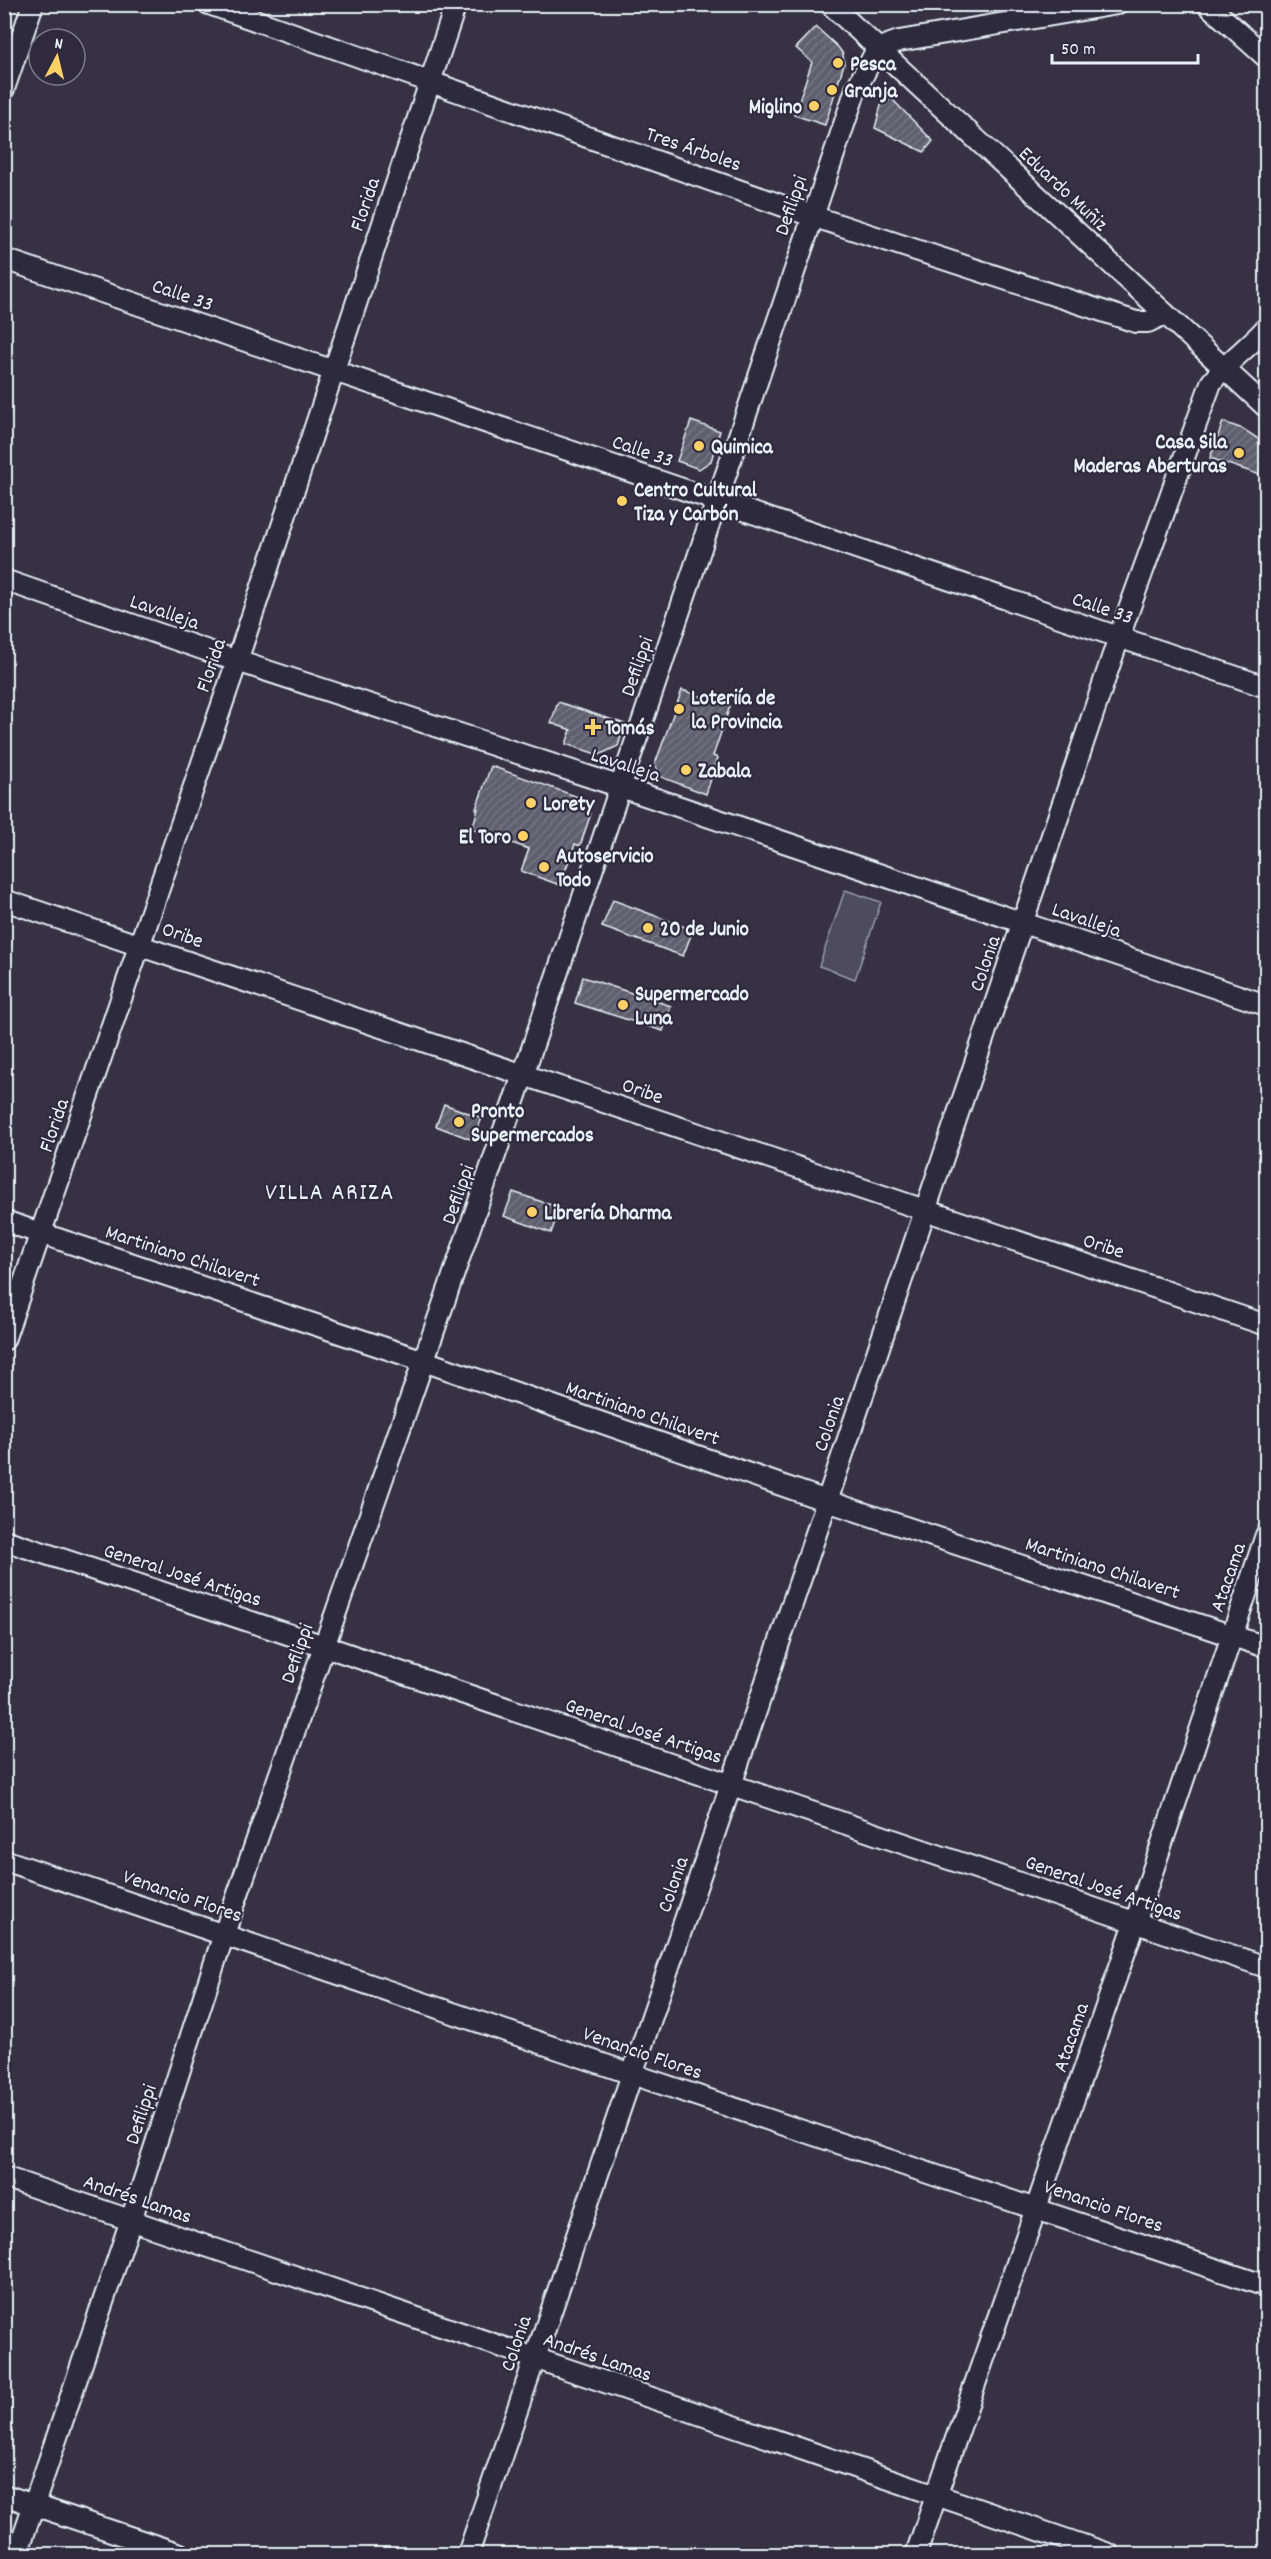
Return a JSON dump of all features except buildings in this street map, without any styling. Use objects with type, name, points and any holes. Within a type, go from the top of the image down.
[{"type":"street","points":[[4,89],[33,4]]},
{"type":"street","name":"Tres Árboles","points":[[209,4],[812,216],[1136,322],[1148,322],[1165,314]]},
{"type":"street","name":"Florida","points":[[4,1340],[237,662],[456,4]]},
{"type":"street","name":"Eduardo Muñiz","points":[[830,4],[1266,407]]},
{"type":"street","points":[[877,49],[899,40],[1117,4]]},
{"type":"street","points":[[1207,4],[1266,57]]},
{"type":"street","name":"Defilippi","points":[[17,2554],[131,2220],[224,1934],[524,1075],[812,216],[856,89],[877,49]]},
{"type":"street","name":"Calle 33","points":[[4,259],[1266,687]]},
{"type":"street","name":"Colonia","points":[[468,2554],[828,1501],[1119,638],[1211,382],[1223,367],[1252,344],[1266,328]]},
{"type":"street","name":"Lavalleja","points":[[4,580],[237,662],[621,787],[1266,1005]]},
{"type":"street","name":"Oribe","points":[[4,900],[1266,1325]]},
{"type":"street","name":"Martiniano Chilavert","points":[[4,1221],[1266,1647]]},
{"type":"street","name":"Atacama","points":[[916,2554],[1136,1923],[1266,1535]]},
{"type":"street","name":"General José Artigas","points":[[4,1540],[324,1646],[1266,1967]]},
{"type":"street","name":"Venancio Flores","points":[[4,1860],[632,2074],[1266,2286]]},
{"type":"street","name":"Andrés Lamas","points":[[4,2177],[1108,2554]]},
{"type":"street","points":[[4,2496],[180,2554]]},
{"type":"shaded area","points":[[845,890],[881,902],[855,979],[819,966]]},
{"type":"place","name":"Pesca","points":[[838,63]]},
{"type":"place","name":"Granja","points":[[832,90]]},
{"type":"place","name":"Miglino","points":[[814,106]]},
{"type":"place","name":"Quimica","points":[[699,446]]},
{"type":"place","name":"Casa Sila Maderas Aberturas","points":[[1239,453]]},
{"type":"place","name":"Centro Cultural Tiza y Carbón","points":[[622,501]]},
{"type":"place","name":"Loteriía de la Provincia","points":[[679,709]]},
{"type":"place","name":"Tomás","points":[[593,727]]},
{"type":"place","name":"Zabala","points":[[686,770]]},
{"type":"place","name":"Lorety","points":[[531,803]]},
{"type":"place","name":"El Toro","points":[[523,836]]},
{"type":"place","name":"Autoservicio Todo","points":[[544,867]]},
{"type":"place","name":"20 de Junio","points":[[648,928]]},
{"type":"place","name":"Supermercado Luna","points":[[623,1005]]},
{"type":"place","name":"Pronto Supermercados","points":[[459,1122]]},
{"type":"place","name":"Librería Dharma","points":[[532,1212]]},
{"type":"district","name":"VILLA ARIZA","points":[[330,1191]]}]
